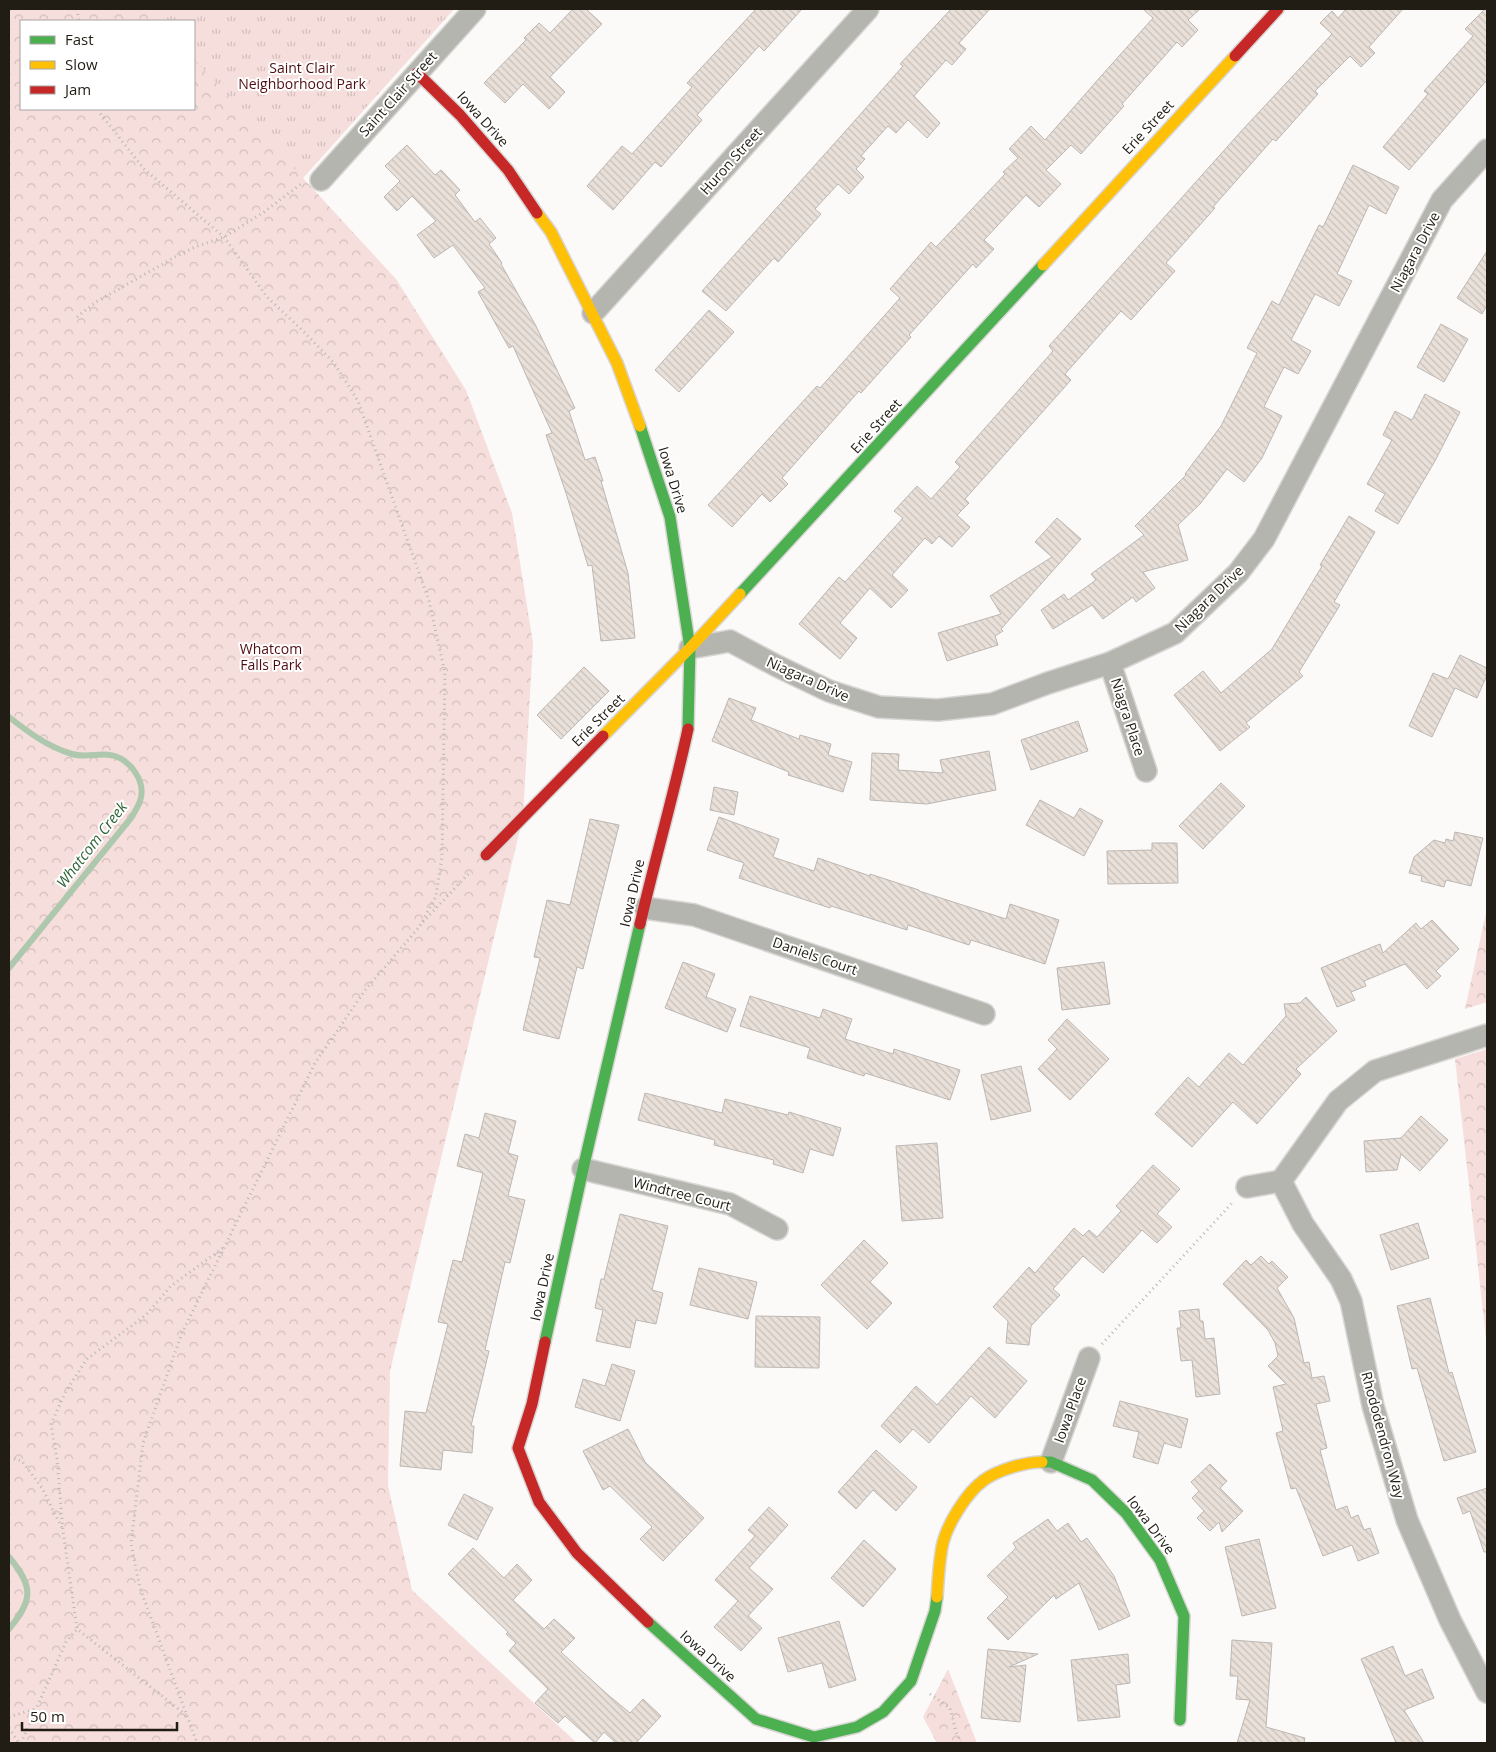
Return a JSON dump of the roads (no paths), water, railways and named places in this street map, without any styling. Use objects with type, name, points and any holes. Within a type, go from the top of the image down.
[{"type":"street","name":"Saint Clair Street","points":[[321,180],[476,9]]},
{"type":"street","name":"Huron Street","points":[[593,313],[868,9]]},
{"type":"street","name":"Erie Street","points":[[486,855],[690,648],[1278,9]]},
{"type":"street","name":"Iowa Drive","points":[[417,73],[460,115],[508,170],[551,232],[617,363],[670,517],[690,648],[689,722],[676,784],[657,850],[583,1169],[532,1404],[518,1448],[539,1502],[577,1553],[627,1603],[756,1719],[814,1737],[857,1727],[883,1712],[911,1681],[935,1610],[942,1546],[956,1509],[984,1480],[1028,1462],[1051,1462],[1092,1480],[1126,1512],[1160,1560],[1184,1616],[1180,1720]]},
{"type":"street","name":"Niagara Drive","points":[[690,648],[730,641],[776,666],[829,691],[880,707],[938,710],[992,704],[1110,663],[1175,633],[1238,573],[1264,539],[1442,200],[1487,150]]},
{"type":"street","name":"Niagra Place","points":[[1110,663],[1146,771]]},
{"type":"street","name":"Daniels Court","points":[[645,908],[694,915],[984,1014]]},
{"type":"street","points":[[1247,1187],[1281,1181],[1338,1101],[1375,1071],[1487,1035]]},
{"type":"street","name":"Windtree Court","points":[[583,1169],[730,1204],[777,1229]]},
{"type":"street","name":"Rhododendron Way","points":[[1281,1181],[1303,1224],[1340,1279],[1351,1301],[1373,1406],[1407,1520],[1450,1620],[1487,1692]]},
{"type":"street","name":"Iowa Place","points":[[1051,1462],[1089,1358]]},
{"type":"waterway","name":"Whatcom Creek","points":[[9,717],[39,739],[63,751],[82,756],[110,755],[117,757],[135,772],[139,778],[142,793],[131,818],[9,968]]},
{"type":"waterway","name":"Whatcom Creek","points":[[9,1557],[23,1577],[27,1593],[23,1610],[9,1629]]},
{"type":"park label","name":"Saint Clair Neighborhood Park","points":[[302,76]]},
{"type":"park label","name":"Whatcom Falls Park","points":[[271,658]]}]
